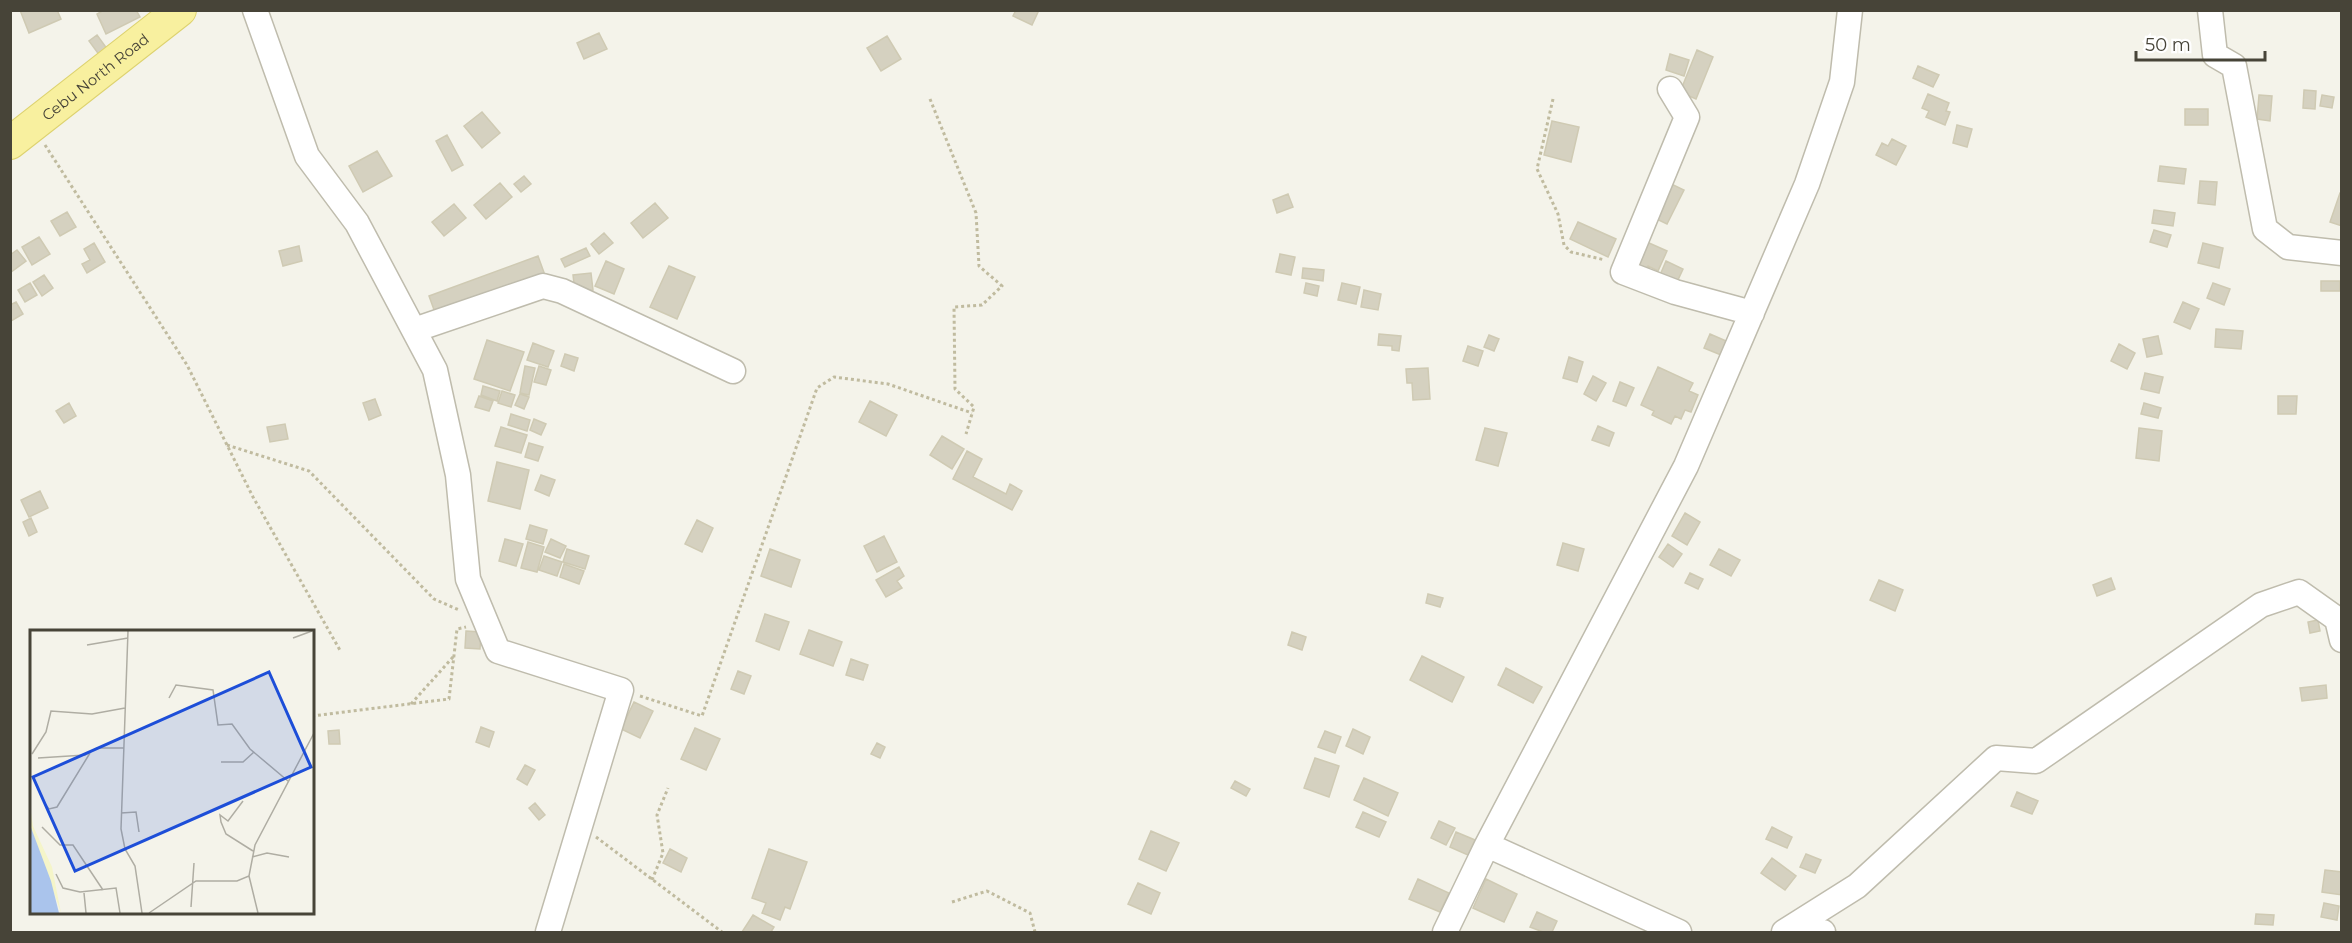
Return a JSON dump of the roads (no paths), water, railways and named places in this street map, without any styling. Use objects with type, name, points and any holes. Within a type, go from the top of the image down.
[{"type":"main road","name":"Cebu North Road","points":[[22,134],[180,10]]},
{"type":"street","points":[[255,10],[307,156],[357,222],[435,370],[459,475],[468,579],[498,651],[621,690],[548,933]]},
{"type":"street","points":[[1445,933],[1487,845],[1686,466],[1807,184],[1842,82],[1850,10]]},
{"type":"street","points":[[2210,10],[2215,55],[2234,66],[2265,229],[2288,247],[2342,254]]},
{"type":"street","points":[[1670,89],[1687,117],[1623,272],[1675,292],[1752,313]]},
{"type":"street","points":[[414,330],[543,286],[562,291],[733,371]]},
{"type":"street","points":[[1785,933],[1857,886],[1996,758],[2036,761],[2261,605],[2299,592],[2337,619],[2342,640]]},
{"type":"street","points":[[1487,845],[1679,933]]},
{"type":"street","points":[[1785,933],[1794,930],[1823,933]]}]
